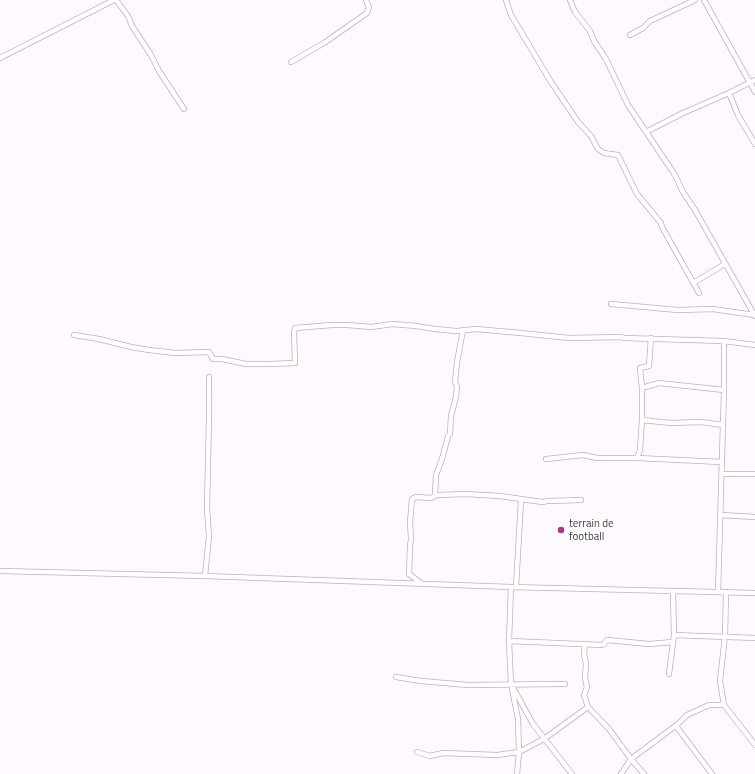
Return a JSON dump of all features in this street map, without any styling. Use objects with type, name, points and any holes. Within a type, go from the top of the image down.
[{"type":"street","points":[[0,58],[115,0],[128,16],[132,26],[151,55],[159,71],[184,108]]},
{"type":"street","points":[[291,62],[324,43],[367,14],[369,7],[366,0]]},
{"type":"street","points":[[506,0],[511,15],[578,122],[591,136],[598,149],[604,153],[618,155],[637,194],[661,223],[699,293]]},
{"type":"street","points":[[570,0],[575,12],[590,32],[606,59],[628,105],[676,175],[684,192],[755,315]]},
{"type":"street","points":[[630,35],[643,28],[650,21],[695,0]]},
{"type":"street","points":[[704,0],[755,92]]},
{"type":"street","points":[[646,132],[683,112],[729,93],[755,80]]},
{"type":"street","points":[[729,93],[738,115],[755,144]]},
{"type":"street","points":[[693,284],[725,264]]},
{"type":"street","points":[[611,304],[678,310],[713,309],[755,315]]},
{"type":"street","points":[[74,335],[143,349],[176,353],[209,352],[213,359],[222,359],[246,364],[295,363],[295,328],[332,325],[371,327],[392,324],[456,331],[476,329],[569,338],[651,338],[724,341],[755,345]]},
{"type":"street","points":[[435,495],[436,475],[448,436],[450,434],[451,416],[456,397],[455,382],[457,362],[463,330]]},
{"type":"street","points":[[637,458],[640,450],[642,420],[642,388],[640,368],[649,366],[651,338]]},
{"type":"street","points":[[718,592],[724,341]]},
{"type":"street","points":[[205,576],[209,536],[207,509],[210,417],[209,377]]},
{"type":"street","points":[[642,388],[659,383],[724,390]]},
{"type":"street","points":[[642,420],[671,423],[701,422],[723,424]]},
{"type":"street","points":[[546,459],[583,455],[596,458],[637,458],[722,462]]},
{"type":"street","points":[[722,474],[755,474]]},
{"type":"street","points":[[408,583],[412,499],[416,497],[431,498],[435,495],[477,495],[500,496],[542,502],[548,500],[581,500]]},
{"type":"street","points":[[517,774],[519,752],[518,719],[511,684],[509,641],[521,500]]},
{"type":"street","points":[[721,515],[755,517]]},
{"type":"street","points":[[0,571],[205,576],[513,587],[755,592]]},
{"type":"street","points":[[409,574],[422,584]]},
{"type":"street","points":[[669,674],[674,635],[672,591]]},
{"type":"street","points":[[726,592],[725,636],[720,681],[724,705],[755,745]]},
{"type":"street","points":[[674,635],[755,638]]},
{"type":"street","points":[[509,641],[603,645],[606,640],[649,644],[672,642]]},
{"type":"street","points":[[585,644],[585,678],[587,688],[584,695],[588,707],[609,728],[631,759],[644,774]]},
{"type":"street","points":[[396,677],[468,685],[565,684]]},
{"type":"street","points":[[511,684],[533,724],[572,774]]},
{"type":"street","points":[[621,774],[631,759],[676,726],[687,715],[709,705],[724,705]]},
{"type":"street","points":[[417,752],[430,756],[443,753],[497,755],[519,752],[544,739],[588,707]]},
{"type":"street","points":[[676,726],[712,774]]},
{"type":"place","name":"terrain de football","points":[[561,530]]}]
